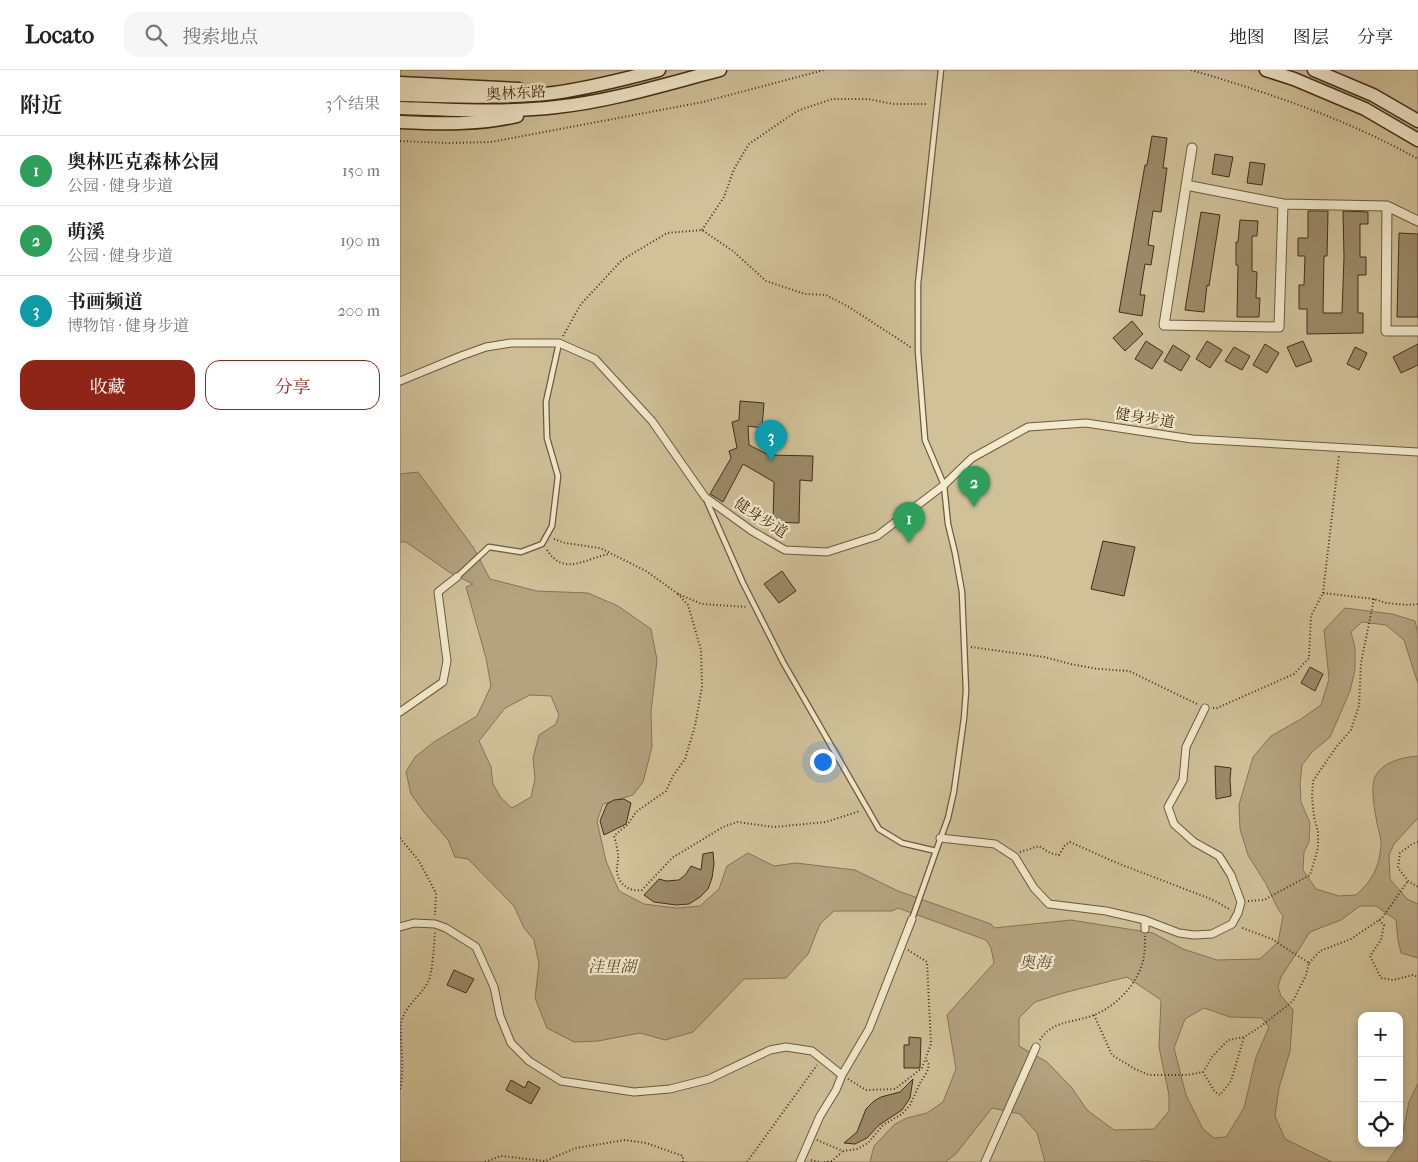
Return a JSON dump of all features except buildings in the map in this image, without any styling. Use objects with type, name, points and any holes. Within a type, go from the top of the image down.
[{"type":"main road","name":"奥林东路","points":[[400,94],[498,97],[554,93],[611,83],[659,70]]},
{"type":"main road","name":"奥林东路","points":[[400,108],[493,112],[556,107],[612,99],[720,70]]},
{"type":"main road","points":[[1266,70],[1294,79],[1365,110],[1418,140]]},
{"type":"main road","points":[[1314,70],[1372,95],[1418,121]]},
{"type":"main road","points":[[400,83],[499,87],[554,93]]},
{"type":"main road","points":[[400,122],[480,124],[556,107]]},
{"type":"street","points":[[1192,148],[1164,325],[1279,327],[1283,204]]},
{"type":"street","points":[[1186,185],[1283,204],[1387,206],[1418,222]]},
{"type":"street","points":[[1387,206],[1386,331],[1418,331]]},
{"type":"street","name":"健身步道","points":[[400,381],[486,347],[511,343],[559,343],[595,359],[652,421],[705,497],[752,531],[785,550],[827,552],[877,536],[944,485],[972,458],[1028,427],[1086,423],[1192,439],[1418,452]]},
{"type":"street","points":[[400,712],[443,682],[447,661],[438,592],[457,577]]},
{"type":"street","points":[[940,838],[995,844],[1015,857],[1034,888],[1049,904],[1106,911],[1145,920],[1179,933],[1194,935],[1212,934],[1232,924],[1241,902],[1231,875],[1219,856],[1194,842],[1174,824],[1168,807],[1183,780],[1186,747],[1205,708]]},
{"type":"street","points":[[800,1162],[842,1075],[870,1029],[912,919]]},
{"type":"street","points":[[1145,920],[1145,929]]},
{"type":"street","points":[[400,928],[414,923],[435,924],[446,928],[476,947],[494,987],[500,1016],[512,1043],[529,1061],[561,1081],[634,1092],[670,1089],[709,1079],[770,1050],[786,1047],[812,1051],[842,1075]]},
{"type":"street","points":[[985,1162],[1036,1047]]},
{"type":"lane","points":[[912,919],[948,818],[954,791],[966,691],[962,592],[948,524],[944,485],[925,440],[918,351],[918,284],[941,70]]},
{"type":"lane","points":[[457,577],[489,547],[521,552],[542,544],[552,526],[558,476],[547,438],[546,402],[559,343]]},
{"type":"lane","points":[[705,497],[743,583],[783,662],[879,829],[902,842],[936,851]]},
{"type":"path","points":[[400,141],[448,144],[491,142],[703,102],[824,70]]},
{"type":"path","points":[[1191,70],[1295,102],[1383,139],[1418,159]]},
{"type":"path","points":[[702,230],[724,197],[734,169],[749,144],[797,111],[832,99],[868,99],[892,104],[926,104]]},
{"type":"path","points":[[559,343],[581,304],[622,260],[667,233],[702,230],[733,252],[766,281],[806,294],[826,295],[918,351]]},
{"type":"path","points":[[964,645],[1044,657],[1089,667],[1129,671],[1205,708],[1217,708],[1294,674],[1309,658],[1311,616],[1323,593],[1340,448]]},
{"type":"path","points":[[546,536],[565,543],[600,548],[646,571],[678,594],[688,605],[701,650],[702,688],[695,726],[685,759],[673,776],[666,792],[636,812],[628,824],[614,836],[618,856],[617,872],[626,889],[642,890],[672,858],[723,827],[737,822],[774,827],[826,822],[866,808]]},
{"type":"path","points":[[542,544],[556,560],[573,565],[611,553]]},
{"type":"path","points":[[1323,593],[1374,599],[1386,603],[1418,604]]},
{"type":"path","points":[[678,594],[702,604],[755,608]]},
{"type":"path","points":[[1241,902],[1264,900],[1310,875],[1318,848],[1312,780],[1336,746],[1351,730],[1359,706],[1361,663],[1374,599]]},
{"type":"path","points":[[400,838],[418,861],[436,893],[434,948],[428,981],[410,1002],[401,1022],[402,1080],[400,1089]]},
{"type":"path","points":[[1010,854],[1040,846],[1050,853],[1059,855],[1064,846],[1070,842],[1211,899],[1237,914]]},
{"type":"path","points":[[1418,842],[1400,853],[1398,868],[1408,881],[1418,887]]},
{"type":"path","points":[[1094,1015],[1112,1055],[1135,1070],[1149,1075],[1187,1075],[1202,1072],[1212,1057],[1228,1040],[1244,1037],[1260,1027],[1293,1000],[1306,975],[1309,963],[1320,951],[1351,939],[1382,918],[1408,881]]},
{"type":"path","points":[[1379,920],[1384,926],[1381,940],[1370,956],[1381,978],[1392,980],[1413,975],[1418,977]]},
{"type":"path","points":[[1232,924],[1272,939],[1309,963]]},
{"type":"path","points":[[1036,1047],[1044,1033],[1061,1023],[1094,1015],[1113,1004],[1123,995],[1138,976],[1144,956],[1145,929]]},
{"type":"path","points":[[842,1075],[866,1090],[895,1090],[922,1068],[931,1044],[927,962],[902,946]]},
{"type":"path","points":[[1202,1072],[1214,1092],[1220,1095],[1231,1081],[1244,1037]]},
{"type":"path","points":[[747,1162],[822,1058]]},
{"type":"path","points":[[810,1139],[821,1141],[843,1151],[856,1149],[868,1143],[883,1126],[902,1114],[910,1105],[927,1072],[926,1058]]},
{"type":"path","points":[[485,1162],[501,1156],[545,1161],[576,1148],[625,1140],[646,1143],[683,1156],[683,1162]]},
{"type":"path","points":[[824,1162],[832,1161],[840,1156],[843,1151]]},
{"type":"shaded area","points":[[400,70],[1418,70],[1418,1162],[400,1162]]},
{"type":"water","points":[[418,472],[473,547],[490,579],[537,591],[588,593],[618,606],[651,629],[657,660],[651,712],[652,747],[643,782],[633,795],[603,804],[597,821],[606,861],[619,891],[644,904],[676,908],[700,906],[719,889],[727,866],[748,853],[774,866],[796,863],[855,870],[898,891],[991,924],[994,928],[1071,920],[1153,933],[1183,949],[1217,960],[1260,959],[1278,942],[1283,916],[1248,855],[1240,829],[1239,805],[1253,757],[1271,736],[1321,705],[1329,679],[1324,630],[1345,608],[1392,614],[1415,621],[1418,634],[1418,684],[1404,640],[1386,625],[1362,622],[1351,632],[1355,648],[1355,670],[1350,691],[1330,737],[1312,752],[1302,765],[1301,802],[1310,823],[1309,842],[1304,852],[1303,870],[1316,889],[1339,896],[1356,895],[1374,874],[1380,854],[1381,840],[1373,793],[1375,777],[1388,764],[1400,759],[1418,756],[1418,818],[1394,844],[1389,855],[1390,879],[1407,899],[1418,904],[1418,958],[1401,953],[1396,920],[1376,906],[1360,906],[1341,920],[1310,932],[1281,977],[1278,987],[1281,996],[1293,1010],[1290,1051],[1279,1088],[1275,1116],[1285,1139],[1332,1162],[1153,1162],[1144,1160],[1140,1162],[1045,1162],[1037,1133],[1020,1114],[992,1108],[955,1155],[945,1162],[870,1162],[874,1146],[895,1124],[907,1118],[927,1113],[943,1102],[956,1069],[947,1015],[994,963],[991,948],[986,940],[898,908],[892,911],[834,911],[820,924],[808,954],[786,978],[744,979],[693,1032],[665,1040],[640,1033],[598,1041],[574,1042],[547,1028],[535,998],[539,964],[534,940],[524,928],[514,906],[468,859],[455,857],[448,840],[411,794],[406,772],[415,757],[434,742],[477,716],[491,686],[486,658],[466,587],[473,584],[449,572],[406,542],[400,542],[400,474]],"holes":[[[530,695],[551,696],[559,715],[556,724],[539,735],[533,758],[535,779],[531,797],[512,808],[501,798],[493,784],[491,767],[479,741],[505,708]],[[1127,977],[1161,1000],[1159,1047],[1169,1095],[1169,1111],[1154,1129],[1114,1130],[1087,1110],[1072,1088],[1047,1062],[1019,1046],[1019,1018],[1035,1002]],[[1204,1008],[1230,1017],[1262,1018],[1269,1027],[1256,1057],[1244,1108],[1226,1137],[1214,1138],[1203,1129],[1186,1095],[1174,1048],[1185,1019]]]},
{"type":"water","points":[[1418,1083],[1418,1162],[1387,1162],[1398,1147],[1403,1147],[1403,1132],[1409,1102]]},
{"type":"place","name":"书画频道","points":[[771,461]]},
{"type":"place","name":"萌溪","points":[[974,507]]},
{"type":"place","name":"奥林匹克森林公园","points":[[909,543]]},
{"type":"water label","name":"奥海","points":[[1035,962]]},
{"type":"water label","name":"洼里湖","points":[[612,966]]}]
